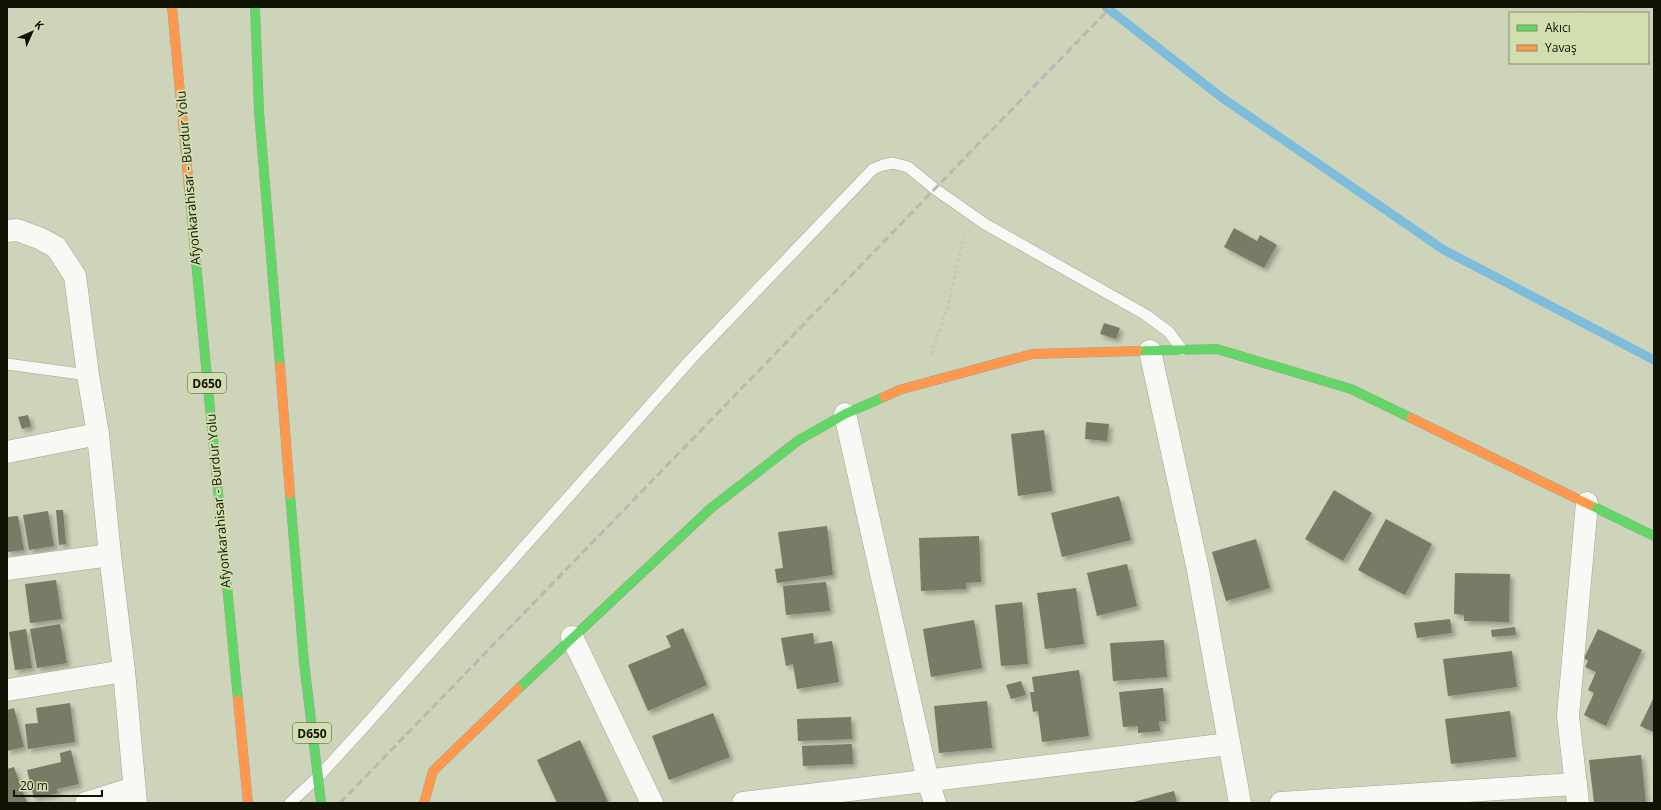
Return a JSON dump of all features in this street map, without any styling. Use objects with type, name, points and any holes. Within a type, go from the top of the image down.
[{"type":"main road","name":"Afyonkarahisar - Burdur Yolu","points":[[172,7],[248,803]]},
{"type":"main road","name":"D650","points":[[255,7],[259,111],[304,662],[321,803]]},
{"type":"main road","points":[[424,803],[433,772],[572,637],[710,509],[798,440],[845,414],[899,390],[1032,354],[1217,349],[1351,389],[1654,536]]},
{"type":"street","points":[[7,231],[17,230],[39,238],[56,247],[74,276],[98,434],[110,555],[124,671],[135,796],[86,803]]},
{"type":"street","points":[[1150,350],[1198,570],[1240,803]]},
{"type":"street","points":[[845,414],[928,781],[935,803]]},
{"type":"street","points":[[7,452],[98,434]]},
{"type":"street","points":[[1281,803],[1577,793],[1568,716],[1587,503]]},
{"type":"street","points":[[7,569],[110,555]]},
{"type":"street","points":[[572,637],[652,803]]},
{"type":"street","points":[[7,690],[124,671]]},
{"type":"street","points":[[743,803],[1229,744]]},
{"type":"lane","points":[[290,803],[321,774],[363,728],[692,358],[873,169],[883,164],[893,163],[908,167],[985,224],[1146,315],[1170,332],[1182,350]]},
{"type":"lane","points":[[7,364],[88,375]]},
{"type":"path","points":[[920,385],[948,306],[968,212]]},
{"type":"building","points":[[1234,228],[1257,241],[1260,235],[1277,245],[1264,268],[1224,247]]},
{"type":"building","points":[[1104,323],[1120,328],[1116,339],[1100,334]]},
{"type":"building","points":[[28,415],[31,426],[22,429],[18,417]]},
{"type":"building","points":[[1086,422],[1109,424],[1107,441],[1085,439]]},
{"type":"building","points":[[1044,430],[1052,491],[1018,496],[1011,434]]},
{"type":"building","points":[[1334,490],[1372,513],[1343,561],[1305,539]]},
{"type":"building","points":[[1119,496],[1131,540],[1062,557],[1051,513]]},
{"type":"building","points":[[56,510],[63,510],[66,544],[59,545]]},
{"type":"building","points":[[48,511],[54,546],[29,550],[23,515]]},
{"type":"building","points":[[18,516],[24,550],[7,552],[7,517]]},
{"type":"building","points":[[1386,519],[1432,544],[1405,595],[1358,570]]},
{"type":"building","points":[[827,526],[833,575],[777,583],[775,569],[783,568],[778,532]]},
{"type":"building","points":[[979,536],[981,582],[966,583],[966,589],[921,591],[919,538]]},
{"type":"building","points":[[1256,539],[1270,588],[1226,601],[1212,552]]},
{"type":"building","points":[[1127,564],[1137,606],[1097,616],[1087,573]]},
{"type":"building","points":[[1455,573],[1510,574],[1509,622],[1464,621],[1464,615],[1454,614]]},
{"type":"building","points":[[56,580],[62,619],[30,623],[25,584]]},
{"type":"building","points":[[826,582],[830,611],[786,615],[783,586]]},
{"type":"building","points":[[1076,588],[1084,644],[1045,649],[1037,593]]},
{"type":"building","points":[[1022,602],[1028,664],[1001,666],[995,605]]},
{"type":"building","points":[[1450,619],[1452,633],[1417,638],[1414,623]]},
{"type":"building","points":[[974,620],[982,668],[931,677],[923,629]]},
{"type":"building","points":[[60,624],[67,663],[37,668],[30,629]]},
{"type":"building","points":[[1515,627],[1516,635],[1492,637],[1491,630]]},
{"type":"building","points":[[683,628],[707,685],[648,711],[628,665],[671,647],[666,636]]},
{"type":"building","points":[[26,629],[32,668],[15,670],[9,632]]},
{"type":"building","points":[[1598,629],[1642,650],[1606,726],[1584,715],[1594,693],[1588,690],[1596,672],[1585,667],[1588,661],[1584,658]]},
{"type":"building","points":[[813,633],[814,644],[832,641],[839,682],[797,689],[793,664],[786,666],[781,638]]},
{"type":"building","points":[[1164,640],[1167,677],[1113,681],[1110,643]]},
{"type":"building","points":[[1512,651],[1517,687],[1448,696],[1443,659]]},
{"type":"building","points":[[1079,670],[1089,736],[1042,742],[1038,711],[1033,712],[1030,692],[1034,692],[1032,677]]},
{"type":"building","points":[[1021,681],[1026,695],[1011,699],[1006,685]]},
{"type":"building","points":[[1163,688],[1166,721],[1159,721],[1160,731],[1138,733],[1138,726],[1123,727],[1119,692]]},
{"type":"building","points":[[1654,697],[1654,732],[1640,726]]},
{"type":"building","points":[[987,701],[992,748],[939,753],[934,706]]},
{"type":"building","points":[[70,703],[75,742],[28,749],[25,724],[38,723],[36,708]]},
{"type":"building","points":[[14,708],[24,747],[7,751],[7,710]]},
{"type":"building","points":[[1510,711],[1516,757],[1451,764],[1445,719]]},
{"type":"building","points":[[713,713],[730,757],[669,780],[652,736]]},
{"type":"building","points":[[851,717],[852,739],[798,741],[797,719]]},
{"type":"building","points":[[580,740],[608,802],[557,803],[537,760]]},
{"type":"building","points":[[852,744],[853,764],[803,766],[802,746]]},
{"type":"building","points":[[71,750],[79,784],[57,789],[58,793],[34,798],[27,770],[61,762],[60,753]]},
{"type":"building","points":[[1641,755],[1646,803],[1594,803],[1589,760]]},
{"type":"building","points":[[14,767],[27,803],[7,803],[7,769]]},
{"type":"building","points":[[1174,791],[1177,803],[1130,803]]},
{"type":"waterway","points":[[1106,7],[1221,97],[1444,250],[1654,360]]},
{"type":"railway","points":[[340,803],[1111,7]]},
{"type":"traffic: fast","points":[[255,7],[259,111],[280,366]]},
{"type":"traffic: fast","points":[[189,189],[238,700]]},
{"type":"traffic: fast","points":[[1138,351],[1217,349],[1351,389],[1411,418]]},
{"type":"traffic: fast","points":[[518,689],[710,509],[799,440],[845,414],[884,397]]},
{"type":"traffic: fast","points":[[290,494],[304,662]]},
{"type":"traffic: fast","points":[[1590,505],[1654,536]]},
{"type":"traffic: fast","points":[[304,662],[321,803]]},
{"type":"traffic: slow","points":[[172,7],[189,189]]},
{"type":"traffic: slow","points":[[884,397],[899,390],[1032,354],[1138,351]]},
{"type":"traffic: slow","points":[[280,366],[290,494]]},
{"type":"traffic: slow","points":[[1411,418],[1590,505]]},
{"type":"traffic: slow","points":[[424,803],[433,771],[518,689]]},
{"type":"traffic: slow","points":[[238,700],[248,803]]}]
